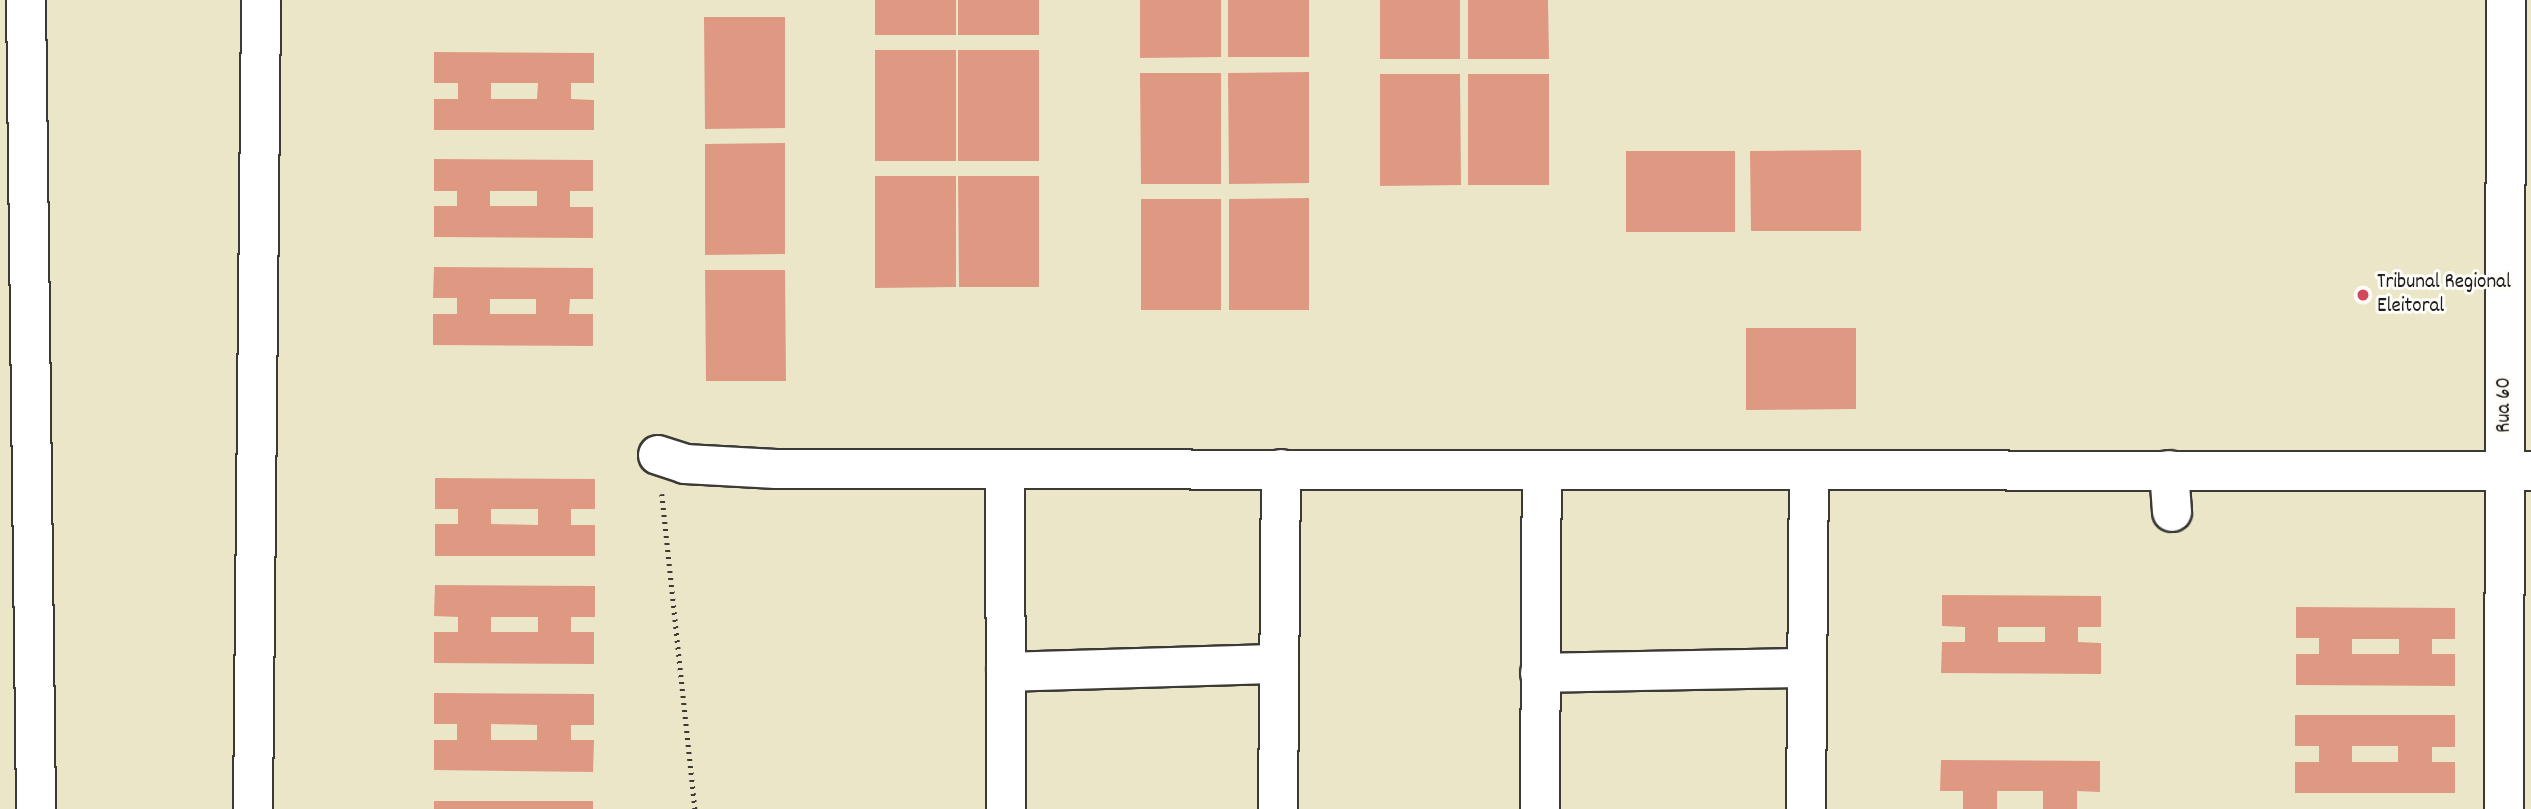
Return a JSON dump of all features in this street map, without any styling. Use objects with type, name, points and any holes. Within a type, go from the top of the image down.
[{"type":"street","points":[[26,0],[36,809]]},
{"type":"street","points":[[253,809],[261,0]]},
{"type":"street","name":"Rua 60","points":[[2504,809],[2518,536],[2506,0]]},
{"type":"street","points":[[658,455],[685,464],[776,469],[2518,471]]},
{"type":"street","points":[[1005,469],[1006,809]]},
{"type":"street","points":[[1278,809],[1280,469]]},
{"type":"street","points":[[1540,809],[1542,470]]},
{"type":"street","points":[[1806,809],[1809,470]]},
{"type":"street","points":[[2169,471],[2172,512]]},
{"type":"street","points":[[1006,672],[1279,664]]},
{"type":"street","points":[[1540,673],[1807,668]]},
{"type":"path","points":[[658,455],[695,809]]},
{"type":"building","points":[[875,0],[956,0],[956,35],[875,35]]},
{"type":"building","points":[[958,0],[1039,0],[1039,35],[958,35]]},
{"type":"building","points":[[1140,0],[1221,0],[1221,57],[1140,58]]},
{"type":"building","points":[[1228,0],[1309,0],[1309,57],[1228,57]]},
{"type":"building","points":[[1380,0],[1460,0],[1460,59],[1380,59]]},
{"type":"building","points":[[1468,0],[1548,0],[1549,59],[1468,59]]},
{"type":"building","points":[[704,17],[785,17],[785,128],[705,129]]},
{"type":"building","points":[[875,50],[956,50],[956,161],[875,161]]},
{"type":"building","points":[[958,50],[1039,50],[1039,161],[958,161]]},
{"type":"building","points":[[434,52],[594,53],[594,83],[571,83],[571,99],[594,100],[594,130],[434,130],[434,99],[458,99],[458,83],[434,83]],"holes":[[[491,83],[538,83],[537,99],[491,99]]]},
{"type":"building","points":[[1309,72],[1309,183],[1229,184],[1228,73]]},
{"type":"building","points":[[1140,73],[1221,73],[1221,184],[1141,184]]},
{"type":"building","points":[[1380,74],[1460,74],[1461,185],[1380,186]]},
{"type":"building","points":[[1468,74],[1549,74],[1549,185],[1468,185]]},
{"type":"building","points":[[785,143],[785,254],[705,255],[705,144]]},
{"type":"building","points":[[1861,150],[1861,231],[1751,231],[1750,151]]},
{"type":"building","points":[[1626,151],[1735,151],[1735,232],[1626,232]]},
{"type":"building","points":[[434,159],[593,160],[593,191],[570,191],[570,207],[593,207],[593,238],[434,237],[434,206],[457,206],[457,191],[434,191]],"holes":[[[490,191],[537,191],[537,206],[490,206]]]},
{"type":"building","points":[[875,176],[956,176],[956,287],[875,288]]},
{"type":"building","points":[[958,176],[1039,176],[1039,287],[959,287]]},
{"type":"building","points":[[1309,198],[1309,310],[1229,310],[1229,199]]},
{"type":"building","points":[[1141,199],[1221,199],[1221,310],[1141,310]]},
{"type":"building","points":[[434,267],[593,268],[593,299],[570,299],[569,314],[593,314],[593,346],[433,345],[433,314],[457,314],[457,298],[433,298]],"holes":[[[490,299],[536,299],[536,314],[490,314]]]},
{"type":"building","points":[[705,270],[785,270],[786,381],[706,381]]},
{"type":"building","points":[[1746,328],[1856,328],[1856,409],[1746,410]]},
{"type":"building","points":[[435,478],[595,479],[595,509],[571,509],[571,525],[595,525],[595,556],[435,556],[435,524],[458,524],[458,509],[435,509]],"holes":[[[491,509],[538,509],[538,525],[491,524]]]},
{"type":"building","points":[[435,585],[595,586],[595,617],[571,617],[571,632],[594,632],[594,664],[434,663],[434,632],[458,632],[458,617],[434,616]],"holes":[[[491,617],[538,617],[538,632],[491,632]]]},
{"type":"building","points":[[1942,595],[2101,596],[2101,627],[2078,627],[2078,642],[2101,643],[2101,674],[1941,673],[1942,642],[1965,642],[1965,627],[1942,626]],"holes":[[[1998,627],[2045,627],[2045,642],[1998,642]]]},
{"type":"building","points":[[2296,607],[2455,608],[2455,639],[2432,639],[2432,654],[2455,654],[2455,686],[2296,685],[2296,654],[2319,654],[2319,638],[2296,638]],"holes":[[[2352,639],[2399,639],[2399,654],[2352,654]]]},
{"type":"building","points":[[434,693],[594,694],[594,725],[571,725],[571,740],[594,740],[593,772],[434,770],[434,740],[457,740],[457,724],[434,724]],"holes":[[[491,724],[537,725],[537,740],[491,740]]]},
{"type":"building","points":[[2295,715],[2455,715],[2455,747],[2432,747],[2432,762],[2455,762],[2455,793],[2295,793],[2295,762],[2319,762],[2319,746],[2295,746]],"holes":[[[2352,746],[2398,746],[2398,762],[2352,762]]]},
{"type":"building","points":[[1941,760],[2100,761],[2100,792],[2077,791],[2077,809],[2043,809],[2043,791],[1997,791],[1997,809],[1963,809],[1963,791],[1940,791]]},
{"type":"building","points":[[434,801],[593,801],[593,809],[434,809]]},
{"type":"place","name":"Tribunal Regional Eleitoral","points":[[2363,295]]}]
